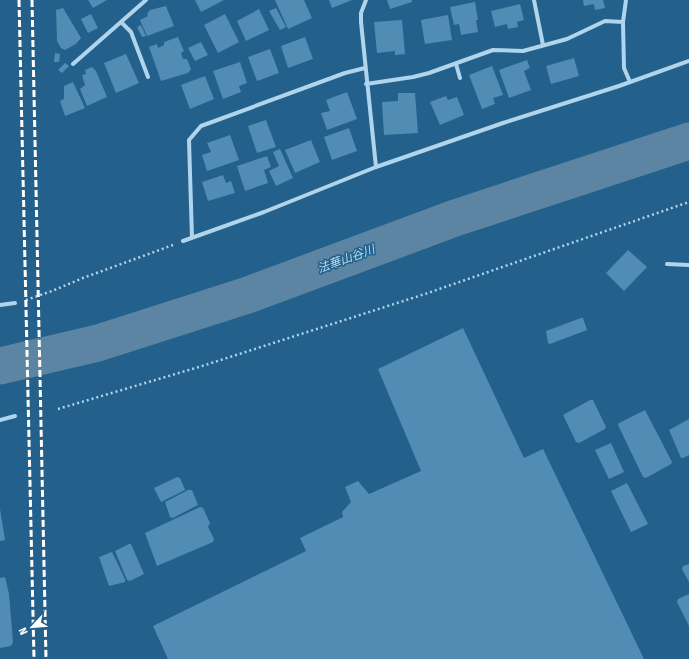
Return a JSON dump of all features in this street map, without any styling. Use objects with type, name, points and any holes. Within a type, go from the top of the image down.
[{"type":"street","points":[[73,64],[146,0]]},
{"type":"street","points":[[366,0],[361,13],[366,84],[376,167]]},
{"type":"street","points":[[534,0],[542,46]]},
{"type":"street","points":[[626,0],[623,22],[624,68],[630,82]]},
{"type":"street","points":[[366,84],[429,73],[493,50],[523,51],[542,46],[567,39],[605,21],[623,22]]},
{"type":"street","points":[[121,22],[131,32],[148,77]]},
{"type":"street","points":[[183,241],[264,212],[376,167],[503,122],[630,82],[689,61]]},
{"type":"street","points":[[456,64],[460,78]]},
{"type":"street","points":[[192,238],[189,140],[201,126],[345,73],[365,68]]},
{"type":"street","points":[[667,264],[689,265]]},
{"type":"street","points":[[0,305],[15,303]]},
{"type":"street","points":[[0,420],[15,416]]},
{"type":"path","points":[[58,409],[199,367],[425,294],[689,202]]},
{"type":"path","points":[[15,303],[52,291],[183,241]]},
{"type":"building","points":[[88,0],[107,0],[93,8]]},
{"type":"building","points":[[195,0],[224,0],[201,12]]},
{"type":"building","points":[[275,0],[304,0],[312,18],[288,29]]},
{"type":"building","points":[[329,0],[352,0],[332,8]]},
{"type":"building","points":[[387,0],[412,0],[412,2],[390,9]]},
{"type":"building","points":[[583,0],[603,0],[605,8],[595,10],[594,4],[584,6]]},
{"type":"building","points":[[475,2],[478,32],[461,35],[459,24],[454,25],[450,7]]},
{"type":"building","points":[[520,4],[524,20],[517,22],[518,27],[508,29],[507,24],[495,27],[491,11]]},
{"type":"building","points":[[166,6],[174,26],[147,36],[140,20],[148,16],[147,14],[150,10]]},
{"type":"building","points":[[63,8],[81,38],[76,44],[65,50],[61,48],[57,41],[56,10]]},
{"type":"building","points":[[276,8],[286,27],[280,30],[269,11]]},
{"type":"building","points":[[259,9],[269,30],[246,41],[237,21]]},
{"type":"building","points":[[91,14],[98,28],[88,33],[81,19]]},
{"type":"building","points":[[225,14],[239,42],[218,53],[204,25]]},
{"type":"building","points":[[448,15],[452,40],[425,44],[421,20]]},
{"type":"building","points":[[402,20],[405,54],[395,55],[395,51],[377,53],[374,22]]},
{"type":"building","points":[[141,25],[146,36],[142,37],[137,27]]},
{"type":"building","points":[[178,37],[184,51],[181,53],[183,59],[187,59],[191,69],[188,73],[161,81],[149,47],[157,44],[158,48],[164,45],[164,42]]},
{"type":"building","points":[[305,37],[313,59],[288,68],[281,46]]},
{"type":"building","points":[[201,42],[208,55],[195,61],[188,48]]},
{"type":"building","points":[[270,49],[279,73],[257,81],[248,57]]},
{"type":"building","points":[[55,53],[60,54],[59,62],[54,62]]},
{"type":"building","points":[[126,54],[139,83],[116,93],[104,63]]},
{"type":"building","points":[[574,58],[579,76],[551,84],[546,66]]},
{"type":"building","points":[[527,60],[530,68],[524,71],[531,90],[509,98],[499,70]]},
{"type":"building","points":[[240,62],[247,83],[239,86],[241,92],[223,99],[213,71]]},
{"type":"building","points":[[65,63],[69,66],[62,73],[58,70]]},
{"type":"building","points":[[492,66],[503,95],[493,98],[495,104],[482,109],[469,75]]},
{"type":"building","points":[[92,67],[96,71],[107,97],[87,106],[80,89],[85,85],[82,75],[86,74],[85,70]]},
{"type":"building","points":[[205,76],[214,99],[190,109],[181,85]]},
{"type":"building","points":[[73,82],[85,108],[65,116],[60,101],[64,99],[64,86]]},
{"type":"building","points":[[347,92],[357,119],[327,130],[321,113],[330,111],[326,100]]},
{"type":"building","points":[[398,93],[415,93],[418,133],[384,135],[382,102],[398,101]]},
{"type":"building","points":[[446,96],[448,100],[457,97],[464,115],[440,125],[430,102]]},
{"type":"building","points":[[266,120],[276,147],[257,153],[248,126]]},
{"type":"building","points":[[349,128],[357,151],[332,160],[324,137]]},
{"type":"building","points":[[230,135],[239,160],[207,171],[202,155],[211,152],[207,143]]},
{"type":"building","points":[[311,140],[320,162],[295,173],[285,150]]},
{"type":"building","points":[[280,149],[293,178],[276,186],[269,171],[279,166],[273,152]]},
{"type":"building","points":[[267,156],[271,167],[264,170],[268,183],[245,191],[237,166]]},
{"type":"building","points":[[223,175],[226,183],[231,181],[235,193],[208,201],[202,182]]},
{"type":"building","points":[[628,250],[647,267],[624,291],[606,273]]},
{"type":"building","points":[[583,318],[587,330],[550,344],[548,343],[546,331]]},
{"type":"building","points":[[463,328],[524,458],[543,449],[644,659],[168,659],[153,626],[306,551],[300,538],[343,517],[342,512],[351,502],[345,487],[358,481],[369,494],[421,471],[378,369]]},
{"type":"building","points":[[590,400],[593,400],[606,427],[605,429],[579,443],[576,442],[563,415]]},
{"type":"building","points":[[645,410],[672,462],[646,478],[643,477],[618,425],[619,423]]},
{"type":"building","points":[[689,419],[689,455],[681,458],[669,430]]},
{"type":"building","points":[[611,443],[624,472],[609,479],[595,450]]},
{"type":"building","points":[[177,477],[180,478],[185,490],[161,502],[154,488]]},
{"type":"building","points":[[627,483],[648,524],[631,532],[611,491]]},
{"type":"building","points":[[188,490],[192,490],[198,505],[173,518],[170,517],[165,502]]},
{"type":"building","points":[[200,507],[203,508],[210,523],[208,527],[214,539],[213,542],[157,566],[145,533]]},
{"type":"building","points":[[0,509],[5,540],[0,541]]},
{"type":"building","points":[[131,544],[144,574],[130,581],[127,580],[115,551]]},
{"type":"building","points":[[112,552],[125,582],[109,586],[99,557]]},
{"type":"building","points":[[689,564],[689,582],[682,569],[683,566]]},
{"type":"building","points":[[5,577],[9,594],[13,642],[11,646],[0,648],[0,578]]},
{"type":"building","points":[[689,594],[689,626],[677,602],[678,599]]},
{"type":"waterway","name":"法華山谷川","points":[[0,366],[98,343],[248,295],[455,218],[689,141]]},
{"type":"railway","points":[[19,0],[34,659]]},
{"type":"railway","points":[[32,0],[46,659]]}]
